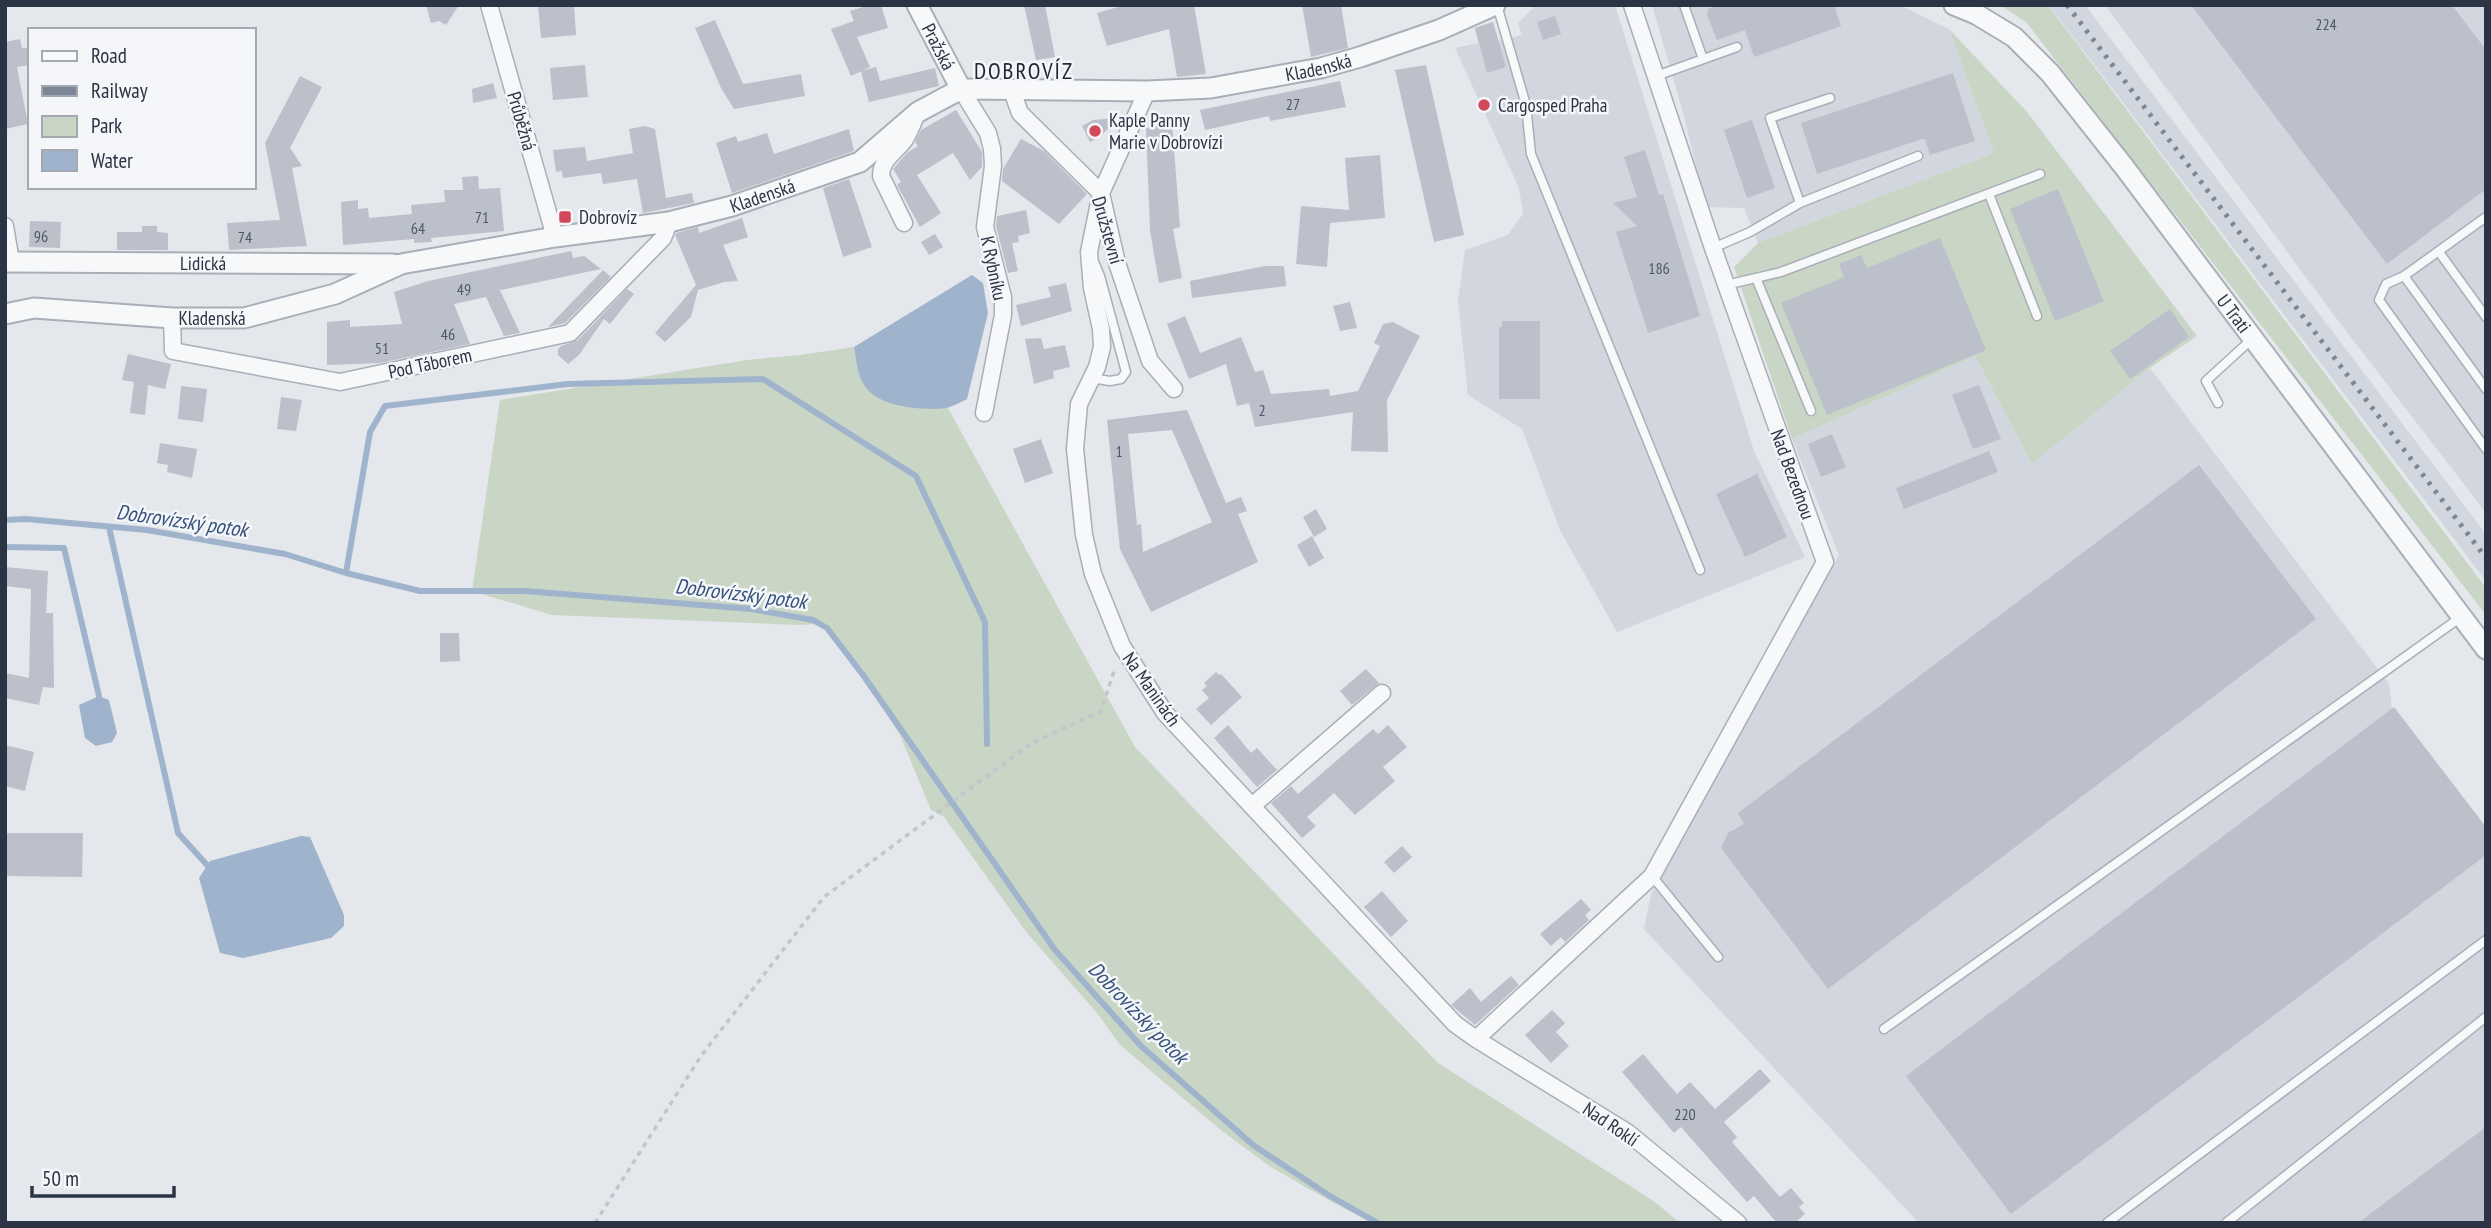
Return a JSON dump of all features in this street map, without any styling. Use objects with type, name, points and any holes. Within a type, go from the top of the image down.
[{"type":"street","name":"Průběžná","points":[[489,5],[555,237]]},
{"type":"street","name":"Pražská","points":[[917,5],[961,89]]},
{"type":"street","name":"Kladenská","points":[[5,314],[34,307],[172,318],[244,318],[335,294],[401,264],[555,237],[669,222],[732,206],[860,162],[918,112],[961,89],[1211,89],[1321,68],[1440,30],[1496,5]]},
{"type":"street","name":"Nad Bezednou","points":[[1476,1039],[1652,876],[1825,562],[1726,285],[1632,5]]},
{"type":"street","name":"U Trati","points":[[1954,5],[1976,14],[2014,37],[2050,73],[2125,168],[2486,649]]},
{"type":"street","name":"K Rybníku","points":[[961,89],[988,132],[992,149],[993,166],[985,227],[1003,298],[1003,315],[984,413]]},
{"type":"street","name":"Družstevní","points":[[1012,91],[1020,113],[1101,193],[1117,263],[1150,361],[1174,389]]},
{"type":"street","name":"Na Maninách","points":[[1147,91],[1101,193],[1089,251],[1102,347],[1097,367],[1079,404],[1074,450],[1084,535],[1093,574],[1122,646],[1165,713],[1455,1024],[1476,1039]]},
{"type":"street","points":[[904,223],[881,176],[881,168],[904,141],[918,112]]},
{"type":"street","name":"Pod Táborem","points":[[172,318],[173,351],[340,382],[570,333],[663,238],[669,222]]},
{"type":"street","points":[[5,226],[8,262]]},
{"type":"street","name":"Lidická","points":[[8,262],[401,264]]},
{"type":"street","points":[[1252,806],[1381,694]]},
{"type":"street","name":"Nad Roklí","points":[[1476,1039],[1627,1132],[1738,1223]]},
{"type":"lane","points":[[1496,5],[1526,105],[1531,154],[1700,570]]},
{"type":"lane","points":[[1684,5],[1703,59]]},
{"type":"lane","points":[[1656,76],[1737,47]]},
{"type":"lane","points":[[1800,203],[1770,118],[1830,98]]},
{"type":"lane","points":[[1713,247],[1750,232],[1800,203],[1918,156]]},
{"type":"lane","points":[[1726,285],[1781,272],[2040,174]]},
{"type":"lane","points":[[1989,194],[2037,316]]},
{"type":"lane","points":[[2486,217],[2404,276],[2386,284],[2379,300],[2486,449]]},
{"type":"lane","points":[[1089,251],[1100,276],[1126,372],[1121,379],[1110,382],[1091,379]]},
{"type":"lane","points":[[2439,252],[2486,317]]},
{"type":"lane","points":[[2404,276],[2486,389]]},
{"type":"lane","points":[[1756,278],[1811,411]]},
{"type":"lane","points":[[2218,403],[2206,381],[2252,339]]},
{"type":"lane","points":[[1884,1028],[2461,617]]},
{"type":"lane","points":[[1652,876],[1718,957]]},
{"type":"lane","points":[[2107,1223],[2486,940]]},
{"type":"lane","points":[[2226,1223],[2486,1017]]},
{"type":"path","points":[[595,1223],[701,1056],[824,897],[1030,744],[1101,711],[1122,646]]},
{"type":"shaded area","points":[[1536,5],[1615,5],[1754,451],[1805,557],[1617,632],[1560,530],[1522,429],[1468,395],[1458,301],[1465,250],[1508,235],[1523,214],[1519,188],[1455,48],[1478,43],[1475,28],[1493,22],[1498,41],[1522,35],[1518,23]]},
{"type":"shaded area","points":[[1652,5],[1900,5],[1949,29],[1994,153],[1758,243],[1744,208],[1706,207],[1684,116]]},
{"type":"shaded area","points":[[2049,5],[2085,5],[2486,534],[2486,581]]},
{"type":"shaded area","points":[[2105,5],[2486,5],[2486,513],[2333,314]]},
{"type":"shaded area","points":[[1975,356],[2032,464],[2150,368],[2389,684],[2392,710],[2486,832],[2486,1223],[1919,1223],[1644,929],[1651,894],[1839,555],[1792,439]]},
{"type":"green space","points":[[2000,5],[2048,5],[2486,588],[2486,615],[2026,22]]},
{"type":"green space","points":[[1949,29],[2027,112],[2197,336],[2150,368],[2032,464],[1975,356],[1792,439],[1734,267],[1758,243],[1994,153]]},
{"type":"green space","points":[[854,347],[857,367],[907,407],[948,408],[1135,747],[1438,1063],[1655,1202],[1680,1223],[1371,1223],[1268,1165],[1222,1131],[1120,1045],[1097,1013],[1027,933],[944,817],[931,810],[900,735],[835,636],[818,624],[552,615],[472,591],[500,400],[747,360]]},
{"type":"water","points":[[972,275],[983,283],[988,313],[967,399],[947,408],[926,409],[890,403],[870,392],[860,376],[854,347]]},
{"type":"water","points":[[99,696],[109,700],[117,733],[112,742],[96,746],[85,738],[79,705]]},
{"type":"water","points":[[301,836],[310,837],[344,915],[344,926],[331,938],[243,958],[220,953],[199,878],[210,861]]},
{"type":"building","points":[[426,5],[459,5],[446,25],[439,21],[431,23]]},
{"type":"building","points":[[538,5],[574,5],[576,35],[541,38]]},
{"type":"building","points":[[881,5],[888,28],[857,37],[870,67],[851,76],[831,29],[854,21],[850,11]]},
{"type":"building","points":[[1024,5],[1045,5],[1055,57],[1036,60]]},
{"type":"building","points":[[1125,5],[1194,5],[1206,74],[1177,77],[1169,29],[1107,46],[1097,13]]},
{"type":"building","points":[[1302,5],[1341,5],[1348,48],[1311,57]]},
{"type":"building","points":[[1718,5],[1834,5],[1841,26],[1754,57],[1745,30],[1717,40],[1707,15],[1708,9]]},
{"type":"building","points":[[2191,5],[2452,5],[2486,50],[2486,189],[2387,264]]},
{"type":"building","points":[[1555,16],[1561,34],[1543,40],[1537,22]]},
{"type":"building","points":[[715,20],[743,84],[801,74],[805,96],[734,109],[721,88],[695,28]]},
{"type":"building","points":[[1493,22],[1506,67],[1487,73],[1475,28]]},
{"type":"building","points":[[20,39],[22,48],[28,48],[28,65],[17,67],[28,124],[5,129],[5,42]]},
{"type":"building","points":[[585,65],[588,97],[553,100],[550,68]]},
{"type":"building","points":[[1426,65],[1464,235],[1434,242],[1395,70]]},
{"type":"building","points":[[876,67],[880,81],[935,68],[939,86],[869,102],[861,71]]},
{"type":"building","points":[[1953,73],[1975,141],[1930,155],[1925,139],[1922,139],[1817,174],[1801,123]]},
{"type":"building","points":[[300,76],[322,87],[290,148],[302,166],[292,168],[307,246],[229,250],[227,223],[280,220],[265,143]]},
{"type":"building","points":[[1340,81],[1346,107],[1270,121],[1269,116],[1205,130],[1200,110]]},
{"type":"building","points":[[493,83],[497,98],[473,103],[472,89]]},
{"type":"building","points":[[956,110],[982,152],[982,167],[970,180],[953,153],[917,175],[941,213],[920,227],[897,185],[901,182],[893,169],[907,153],[918,146],[915,142],[921,130]]},
{"type":"building","name":"Kaple Panny Marie v Dobrovízi","points":[[1118,118],[1101,136],[1090,142],[1082,126],[1093,120]]},
{"type":"building","points":[[1752,120],[1775,188],[1747,198],[1724,130]]},
{"type":"building","points":[[1172,123],[1180,227],[1173,229],[1182,278],[1159,283],[1150,231],[1146,128]]},
{"type":"building","points":[[645,126],[655,129],[666,198],[692,193],[694,203],[643,213],[637,179],[603,184],[601,173],[563,178],[562,171],[556,172],[553,150],[585,147],[587,161],[633,153],[629,129]]},
{"type":"building","points":[[849,129],[854,151],[732,193],[716,143],[736,136],[738,142],[767,133],[774,154]]},
{"type":"building","points":[[1021,139],[1044,151],[1087,194],[1059,224],[1002,181],[1003,169]]},
{"type":"building","points":[[1645,150],[1659,195],[1663,194],[1700,316],[1648,333],[1616,232],[1637,226],[1613,203],[1637,197],[1624,157]]},
{"type":"building","points":[[1380,155],[1385,218],[1330,223],[1327,267],[1296,264],[1301,206],[1349,210],[1345,158]]},
{"type":"building","points":[[478,176],[479,189],[500,188],[504,231],[431,238],[432,242],[414,243],[414,239],[343,245],[341,202],[358,200],[358,209],[368,208],[369,218],[412,214],[411,205],[445,202],[444,190],[463,190],[462,177]]},
{"type":"building","points":[[849,179],[872,247],[843,257],[823,188]]},
{"type":"building","points":[[2058,189],[2104,301],[2055,321],[2010,209]]},
{"type":"building","points":[[1026,210],[1030,233],[1018,236],[1019,242],[1012,243],[1018,271],[1008,273],[996,226],[997,216]]},
{"type":"building","points":[[742,218],[748,237],[723,245],[738,281],[698,290],[691,317],[665,342],[655,333],[696,285],[676,233],[698,227],[699,233]]},
{"type":"building","points":[[30,221],[61,222],[60,248],[29,247]]},
{"type":"building","points":[[142,226],[157,226],[157,232],[168,233],[168,250],[117,250],[117,232],[142,232]]},
{"type":"building","points":[[935,234],[943,247],[929,255],[921,242]]},
{"type":"building","points":[[1940,238],[1986,350],[1827,415],[1781,303],[1844,277],[1839,264],[1861,255],[1867,268]]},
{"type":"building","points":[[571,251],[573,258],[584,256],[601,269],[501,290],[499,288],[520,333],[504,336],[486,297],[454,304],[470,344],[380,363],[327,365],[327,322],[350,320],[350,327],[402,324],[394,292],[428,281]]},
{"type":"building","points":[[1265,266],[1284,266],[1286,286],[1192,298],[1190,281]]},
{"type":"building","points":[[603,270],[611,277],[565,323],[548,327]]},
{"type":"building","points":[[1066,283],[1072,311],[1021,326],[1016,305],[1051,297],[1048,287]]},
{"type":"building","points":[[627,289],[634,294],[610,324],[604,319],[579,355],[568,364],[558,355],[561,346],[578,340]]},
{"type":"building","points":[[1350,302],[1357,328],[1340,331],[1333,306]]},
{"type":"building","points":[[2170,309],[2189,337],[2130,379],[2110,351]]},
{"type":"building","points":[[1185,316],[1200,353],[1241,337],[1255,372],[1263,370],[1271,394],[1329,389],[1330,396],[1358,391],[1380,346],[1374,343],[1383,324],[1393,322],[1420,336],[1387,400],[1388,452],[1351,451],[1353,412],[1255,427],[1249,403],[1237,406],[1226,364],[1189,379],[1167,324]]},
{"type":"building","points":[[1502,321],[1540,321],[1540,399],[1499,399],[1499,327],[1502,327]]},
{"type":"building","points":[[1041,338],[1044,349],[1065,345],[1070,367],[1053,371],[1054,378],[1034,384],[1025,339]]},
{"type":"building","points":[[128,354],[171,364],[165,389],[148,385],[145,415],[130,413],[134,382],[122,380]]},
{"type":"building","points":[[1979,385],[2001,439],[1973,449],[1952,395]]},
{"type":"building","points":[[181,386],[207,389],[203,422],[178,419]]},
{"type":"building","points":[[281,397],[302,400],[296,431],[277,429]]},
{"type":"building","points":[[1187,410],[1226,503],[1241,497],[1247,511],[1238,514],[1258,562],[1151,612],[1120,549],[1107,420]],"holes":[[[1172,430],[1212,522],[1143,552],[1141,524],[1137,525],[1128,434]]]},
{"type":"building","points":[[1832,434],[1846,467],[1821,477],[1808,444]]},
{"type":"building","points":[[1041,439],[1053,473],[1025,483],[1013,449]]},
{"type":"building","points":[[160,443],[197,449],[192,478],[167,472],[168,465],[157,463]]},
{"type":"building","points":[[1989,451],[1998,472],[1904,509],[1896,488]]},
{"type":"building","points":[[2199,465],[2316,619],[1828,989],[1721,848],[1728,833],[1744,824],[1738,813]]},
{"type":"building","points":[[1757,474],[1787,537],[1745,557],[1716,494]]},
{"type":"building","points":[[1316,509],[1327,529],[1314,537],[1303,517]]},
{"type":"building","points":[[1312,536],[1324,558],[1309,567],[1297,545]]},
{"type":"building","points":[[5,567],[48,571],[46,613],[53,613],[54,688],[43,687],[39,705],[5,698],[5,673],[29,678],[31,589],[5,586]]},
{"type":"building","points":[[440,633],[459,633],[460,661],[440,662]]},
{"type":"building","points":[[1366,669],[1379,683],[1352,705],[1340,691]]},
{"type":"building","points":[[1216,672],[1242,697],[1211,725],[1196,709],[1209,698],[1202,690],[1207,686],[1204,683]]},
{"type":"building","points":[[2394,707],[2486,827],[2486,855],[2011,1214],[1906,1076]]},
{"type":"building","points":[[1228,725],[1251,753],[1257,748],[1277,770],[1257,787],[1214,738]]},
{"type":"building","points":[[1388,725],[1407,747],[1383,767],[1395,781],[1355,815],[1334,793],[1307,817],[1316,826],[1302,838],[1271,803],[1291,786],[1298,794],[1373,729],[1378,734]]},
{"type":"building","points":[[5,745],[34,752],[25,791],[5,786]]},
{"type":"building","points":[[5,833],[83,833],[82,877],[5,876]]},
{"type":"building","points":[[1402,846],[1412,857],[1394,873],[1384,862]]},
{"type":"building","points":[[1382,891],[1408,921],[1391,937],[1364,907]]},
{"type":"building","points":[[1581,899],[1591,910],[1585,915],[1589,920],[1565,942],[1561,937],[1551,946],[1540,934]]},
{"type":"building","points":[[1511,976],[1519,985],[1475,1025],[1451,1005],[1470,988],[1481,1002]]},
{"type":"building","points":[[1552,1010],[1565,1023],[1556,1032],[1569,1046],[1551,1063],[1525,1035]]},
{"type":"building","points":[[1643,1054],[1677,1094],[1690,1082],[1715,1109],[1760,1069],[1771,1081],[1724,1122],[1737,1137],[1732,1142],[1780,1197],[1791,1188],[1804,1203],[1799,1207],[1805,1214],[1795,1223],[1777,1223],[1754,1196],[1747,1202],[1681,1127],[1674,1133],[1622,1072]]},
{"type":"building","points":[[2486,1127],[2486,1223],[2358,1223]]},
{"type":"waterway","points":[[346,573],[370,432],[385,406],[568,384],[763,379],[916,476],[985,622],[987,744]]},
{"type":"waterway","name":"Dobrovízský potok","points":[[5,520],[26,519],[147,530],[285,554],[346,573],[420,591],[525,591],[751,609],[813,620],[827,628],[863,675],[1055,950],[1141,1046],[1253,1145],[1330,1196],[1378,1223]]},
{"type":"waterway","points":[[109,527],[178,833],[207,865]]},
{"type":"waterway","points":[[5,547],[64,548],[99,696]]},
{"type":"railway","points":[[2067,5],[2486,558]]},
{"type":"place","name":"Cargosped Praha","points":[[1484,105]]},
{"type":"place","name":"Kaple Panny Marie v Dobrovízi","points":[[1095,131]]},
{"type":"place","name":"Dobrovíz","points":[[565,217]]},
{"type":"district","name":"DOBROVÍZ","points":[[1024,71]]}]
